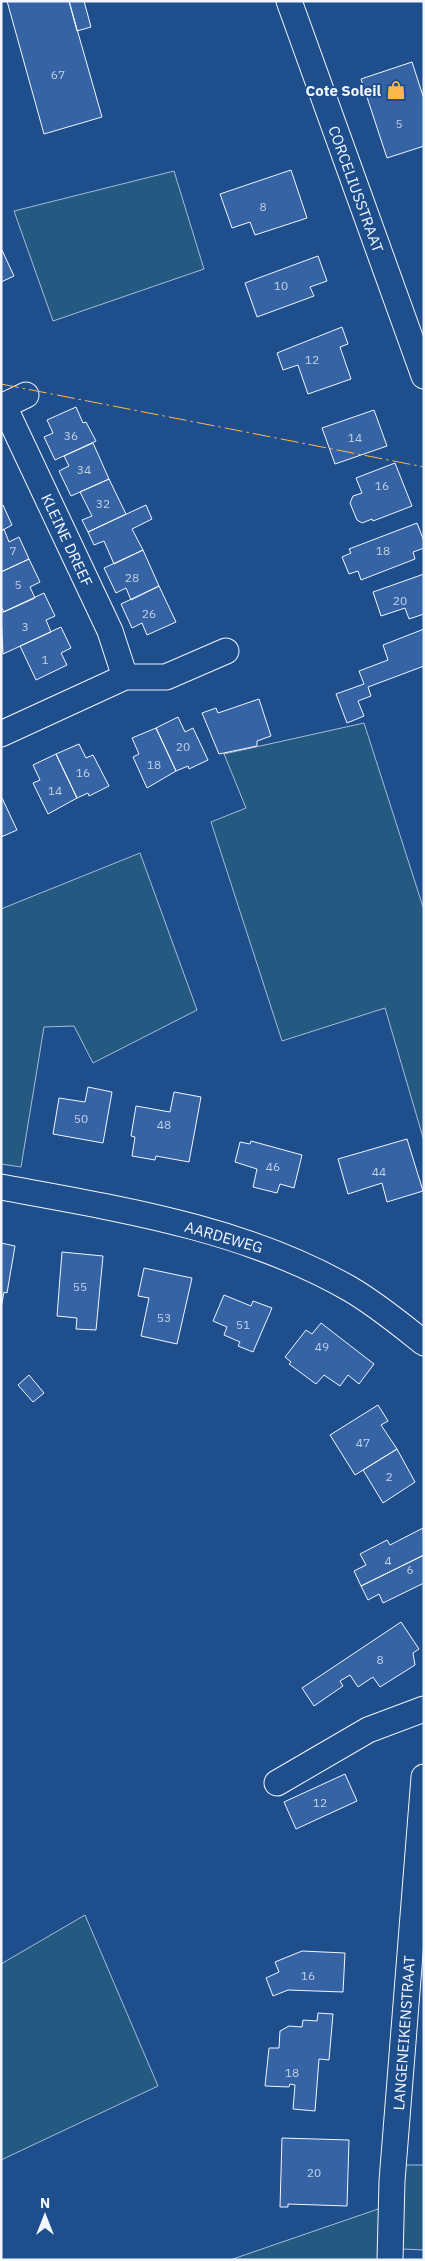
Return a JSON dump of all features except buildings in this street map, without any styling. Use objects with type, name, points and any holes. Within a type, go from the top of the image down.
[{"type":"street","name":"CORCELIUSSTRAAT","points":[[289,1],[424,376]]},
{"type":"street","name":"KLEINE DREEF","points":[[26,395],[3,406],[110,631],[125,677]]},
{"type":"street","points":[[1,734],[125,677],[166,677],[226,651]]},
{"type":"street","name":"AARDEWEG","points":[[1,1187],[131,1211],[238,1240],[278,1254],[350,1289],[424,1343]]},
{"type":"street","points":[[277,1783],[368,1730],[424,1709]]},
{"type":"street","name":"LANGENEIKENSTRAAT","points":[[390,2260],[392,2181],[424,1777]]},
{"type":"shaded area","points":[[174,171],[204,269],[53,321],[14,211]]},
{"type":"shaded area","points":[[364,723],[424,910],[424,1141],[385,1008],[282,1041],[211,822],[246,808],[224,754]]},
{"type":"shaded area","points":[[140,853],[197,1010],[93,1063],[74,1026],[44,1027],[21,1167],[1,1164],[1,909]]},
{"type":"shaded area","points":[[85,1915],[158,2086],[1,2160],[1,1964]]},
{"type":"shaded area","points":[[404,2165],[424,2165],[424,2250],[402,2249]]},
{"type":"shaded area","points":[[381,2208],[379,2260],[230,2260]]},
{"type":"power","points":[[1,384],[424,467]]},
{"type":"place","name":"Cote Soleil","points":[[396,90]]}]
